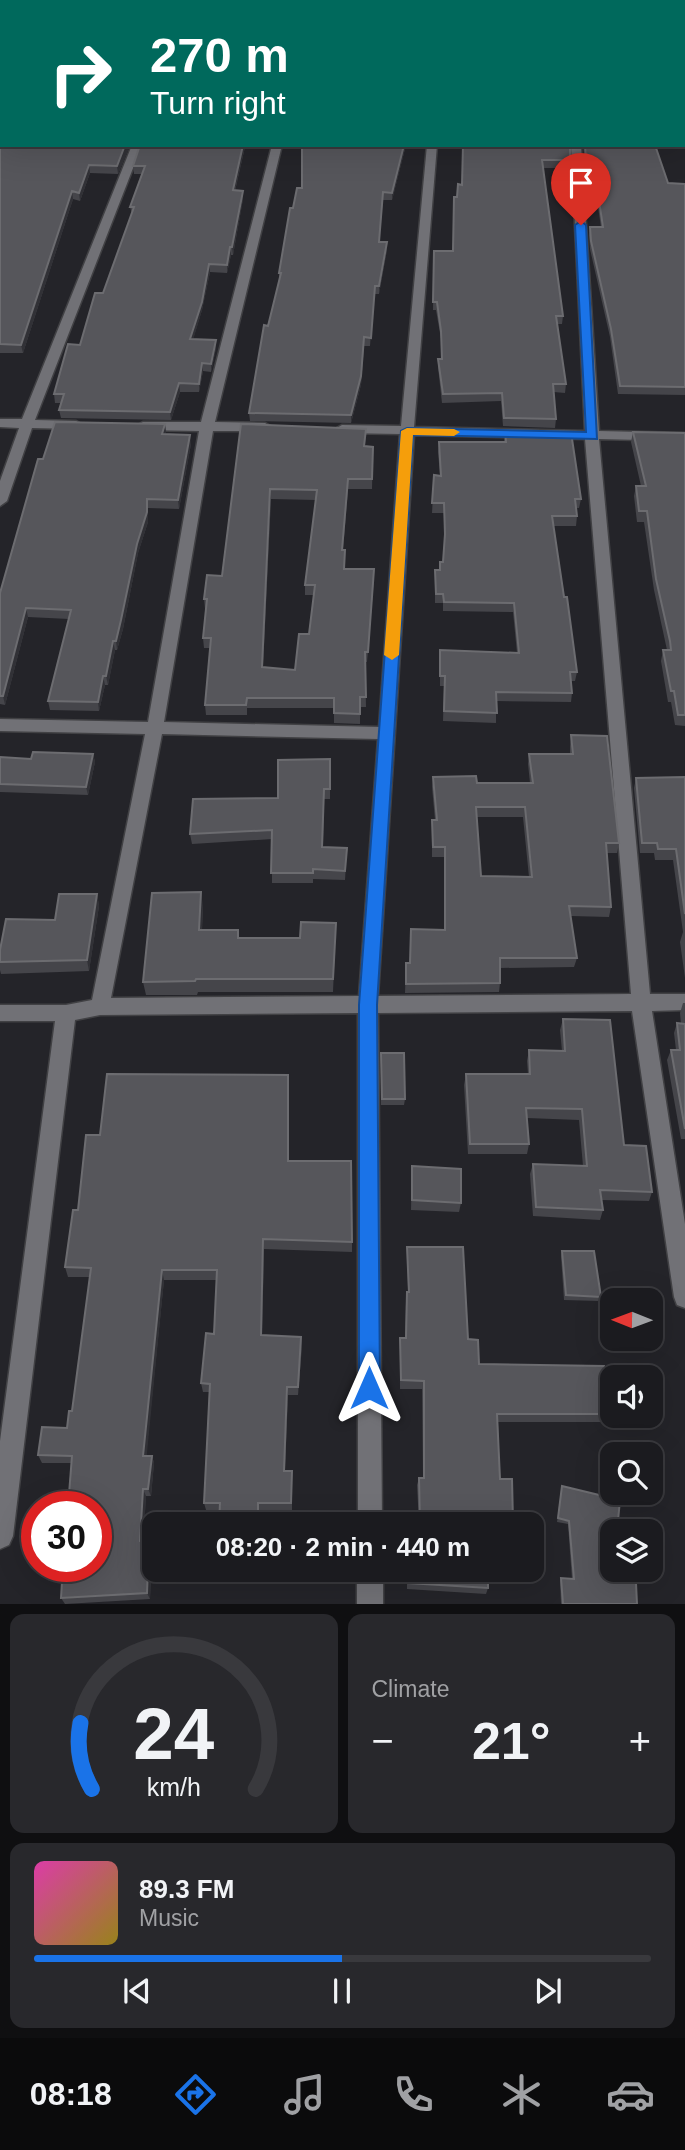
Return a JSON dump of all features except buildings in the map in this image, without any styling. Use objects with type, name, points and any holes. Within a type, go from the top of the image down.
[{"type":"street","points":[[0,501],[27,424],[136,147]]},
{"type":"street","points":[[100,1007],[154,728],[207,426],[277,147]]},
{"type":"street","points":[[370,1512],[368,1005],[407,431],[432,147]]},
{"type":"street","points":[[576,147],[592,436],[641,1002],[685,1297]]},
{"type":"street","points":[[0,423],[96,425]]},
{"type":"street","points":[[124,425],[276,427]]},
{"type":"street","points":[[329,429],[685,437]]},
{"type":"street","points":[[0,725],[386,733]]},
{"type":"street","points":[[0,1013],[66,1013],[100,1007],[685,1002]]},
{"type":"street","points":[[0,1536],[66,1013]]},
{"type":"street","points":[[370,1582],[370,1604]]},
{"type":"slow traffic","points":[[392,655],[407,431],[454,432]]},
{"type":"route","points":[[369,1388],[368,1005],[407,431],[592,436],[581,225]]}]
